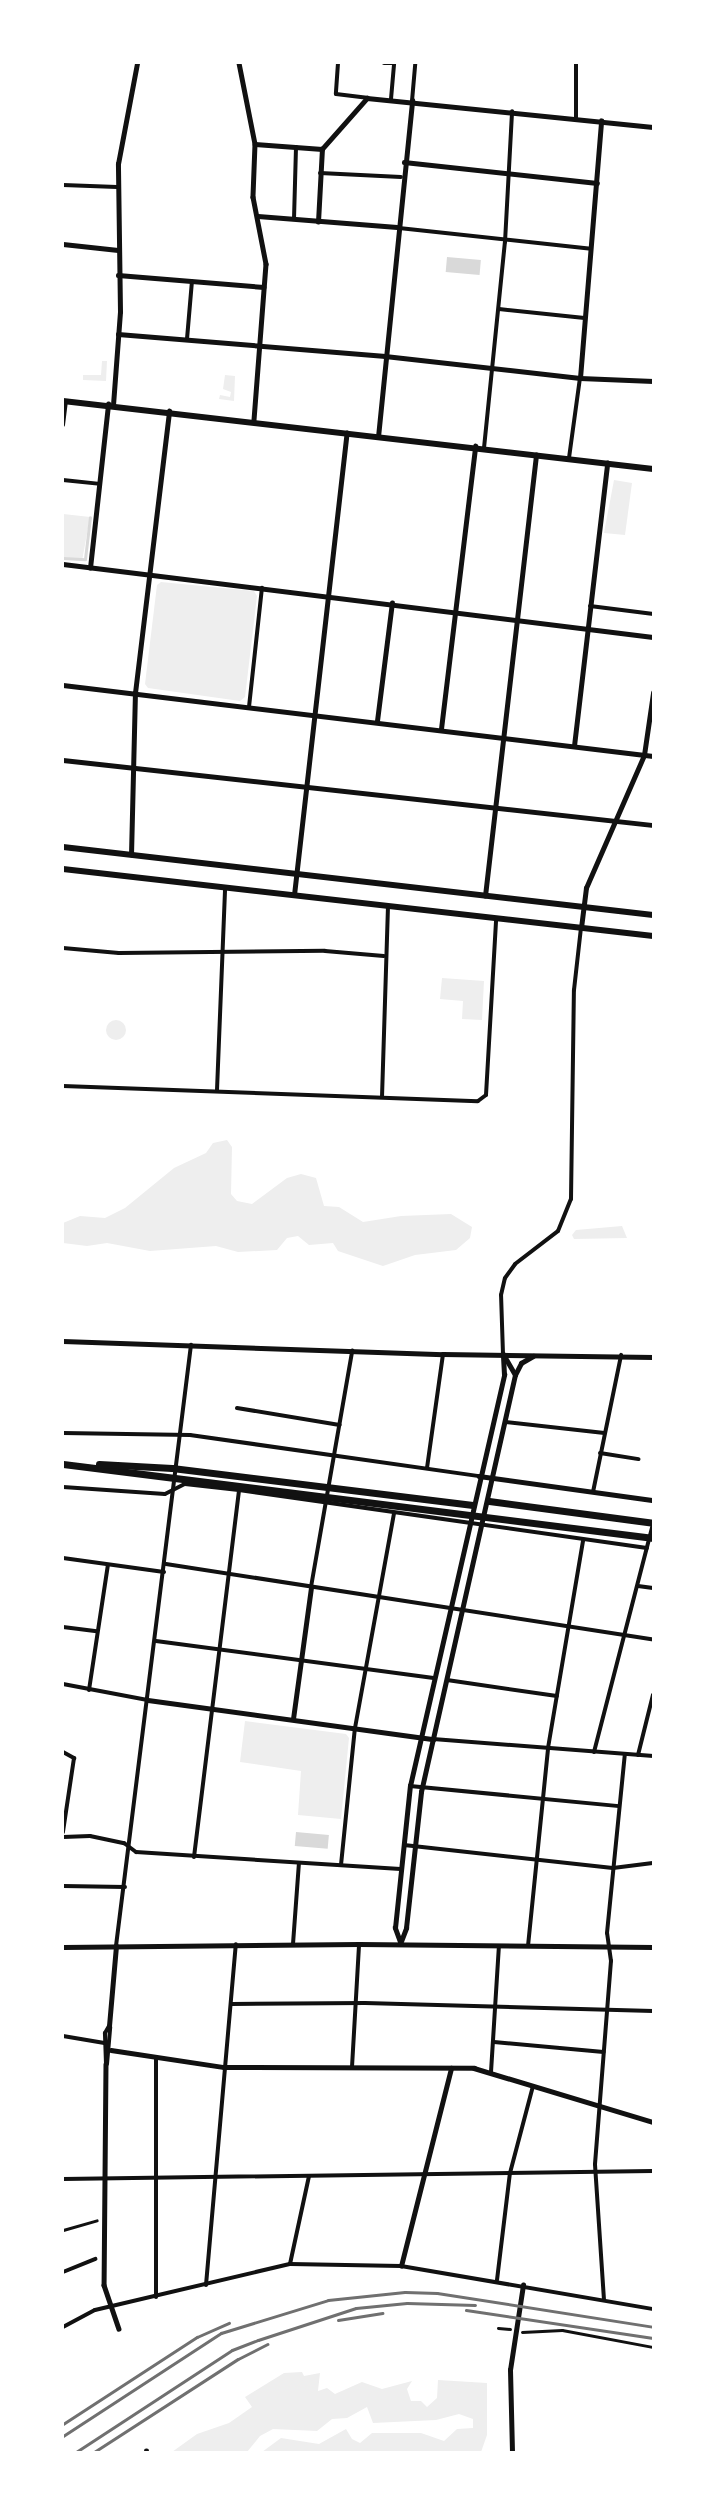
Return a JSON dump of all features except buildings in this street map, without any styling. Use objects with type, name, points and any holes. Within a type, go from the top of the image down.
[{"type":"highway","points":[[63,1463],[172,1468],[473,1505]]},
{"type":"highway","points":[[63,1463],[653,1538]]},
{"type":"highway","points":[[489,1501],[653,1523]]},
{"type":"main road","points":[[64,401],[110,404],[378,437],[484,447],[653,469]]},
{"type":"main road","points":[[63,847],[653,915]]},
{"type":"main road","points":[[63,869],[653,936]]},
{"type":"main road","points":[[63,1947],[400,1944],[653,1947]]},
{"type":"street","points":[[90,568],[118,334],[118,164],[137,63]]},
{"type":"street","points":[[240,63],[255,144],[253,196],[266,264],[254,421]]},
{"type":"street","points":[[338,63],[336,94],[653,127]]},
{"type":"street","points":[[384,63],[394,63],[391,99]]},
{"type":"street","points":[[378,437],[401,177],[415,63]]},
{"type":"street","points":[[576,63],[576,118]]},
{"type":"street","points":[[318,222],[322,149],[367,98]]},
{"type":"street","points":[[484,447],[494,368],[505,242],[512,111]]},
{"type":"street","points":[[569,458],[586,318],[601,121]]},
{"type":"street","points":[[255,144],[322,149]]},
{"type":"street","points":[[294,219],[296,147]]},
{"type":"street","points":[[404,162],[597,183]]},
{"type":"street","points":[[320,173],[401,177]]},
{"type":"street","points":[[63,185],[117,187]]},
{"type":"street","points":[[258,216],[397,227],[505,242],[592,249]]},
{"type":"street","points":[[63,244],[118,250]]},
{"type":"street","points":[[118,275],[264,287]]},
{"type":"street","points":[[187,339],[192,280]]},
{"type":"street","points":[[499,309],[586,318]]},
{"type":"street","points":[[118,334],[385,357],[580,378],[653,381]]},
{"type":"street","points":[[63,425],[64,401]]},
{"type":"street","points":[[131,855],[135,693],[169,411]]},
{"type":"street","points":[[293,896],[346,433]]},
{"type":"street","points":[[441,729],[475,446]]},
{"type":"street","points":[[485,896],[536,454]]},
{"type":"street","points":[[574,746],[607,463]]},
{"type":"street","points":[[63,480],[100,483]]},
{"type":"street","points":[[63,564],[392,603],[653,638]]},
{"type":"street","points":[[249,707],[262,588]]},
{"type":"street","points":[[377,722],[392,603]]},
{"type":"street","points":[[590,606],[653,614]]},
{"type":"street","points":[[63,685],[653,756]]},
{"type":"street","points":[[400,1944],[395,1928],[410,1785],[504,1375],[501,1295],[506,1278],[515,1264],[558,1231],[571,1199],[574,990],[586,888],[644,754],[653,693]]},
{"type":"street","points":[[63,760],[653,825]]},
{"type":"street","points":[[217,1090],[225,888]]},
{"type":"street","points":[[382,1097],[384,956],[388,907]]},
{"type":"street","points":[[63,1086],[478,1101],[486,1095],[496,919]]},
{"type":"street","points":[[63,948],[222,952],[325,951],[384,956]]},
{"type":"street","points":[[63,1341],[443,1354],[653,1357]]},
{"type":"street","points":[[119,2329],[105,2285],[105,2043],[109,2026],[116,1946],[166,1564],[191,1346]]},
{"type":"street","points":[[294,1719],[311,1587],[352,1351]]},
{"type":"street","points":[[427,1468],[443,1354]]},
{"type":"street","points":[[503,1354],[515,1375]]},
{"type":"street","points":[[400,1944],[406,1928],[422,1786],[494,1479],[515,1375],[521,1363],[535,1355]]},
{"type":"street","points":[[593,1492],[621,1355]]},
{"type":"street","points":[[237,1408],[340,1425]]},
{"type":"street","points":[[506,1422],[604,1433]]},
{"type":"street","points":[[63,1433],[180,1437],[334,1455],[653,1500]]},
{"type":"street","points":[[600,1454],[639,1459]]},
{"type":"street","points":[[63,1487],[165,1494],[185,1484],[647,1548]]},
{"type":"street","points":[[194,1857],[239,1490]]},
{"type":"street","points":[[341,1865],[355,1728],[381,1597],[394,1514]]},
{"type":"street","points":[[594,1752],[653,1523]]},
{"type":"street","points":[[528,1946],[548,1748],[583,1540]]},
{"type":"street","points":[[63,1558],[164,1572]]},
{"type":"street","points":[[166,1564],[653,1639]]},
{"type":"street","points":[[88,1690],[108,1565]]},
{"type":"street","points":[[638,1586],[653,1588]]},
{"type":"street","points":[[63,1627],[97,1631]]},
{"type":"street","points":[[156,1641],[434,1678]]},
{"type":"street","points":[[447,1680],[557,1696]]},
{"type":"street","points":[[63,1684],[148,1700],[213,1707],[420,1738],[653,1756]]},
{"type":"street","points":[[639,1755],[653,1695]]},
{"type":"street","points":[[63,1752],[74,1758],[63,1832]]},
{"type":"street","points":[[604,2300],[595,2173],[612,1946],[607,1933],[625,1754]]},
{"type":"street","points":[[410,1785],[619,1806]]},
{"type":"street","points":[[63,1837],[90,1836],[130,1847],[136,1852],[400,1869]]},
{"type":"street","points":[[403,1845],[613,1868],[653,1863]]},
{"type":"street","points":[[292,1944],[299,1863]]},
{"type":"street","points":[[63,1886],[125,1887]]},
{"type":"street","points":[[206,2285],[236,1944]]},
{"type":"street","points":[[352,2067],[359,1944]]},
{"type":"street","points":[[491,2072],[499,1946]]},
{"type":"street","points":[[232,2004],[356,2004],[653,2011]]},
{"type":"street","points":[[106,2064],[111,2050],[109,2026]]},
{"type":"street","points":[[63,2036],[105,2043]]},
{"type":"street","points":[[494,2042],[604,2052]]},
{"type":"street","points":[[111,2050],[225,2067],[451,2068],[491,2072],[653,2122]]},
{"type":"street","points":[[156,2057],[156,2297]]},
{"type":"street","points":[[401,2266],[451,2068]]},
{"type":"street","points":[[497,2280],[510,2174],[533,2086]]},
{"type":"street","points":[[63,2179],[653,2171]]},
{"type":"street","points":[[290,2264],[309,2176]]},
{"type":"street","points":[[63,2230],[96,2220]]},
{"type":"street","points":[[63,2272],[96,2259]]},
{"type":"street","points":[[63,2327],[111,2307],[290,2264],[401,2266],[497,2280],[653,2309]]},
{"type":"street","points":[[512,2452],[511,2361],[523,2285]]},
{"type":"street","points":[[498,2328],[510,2329]]},
{"type":"street","points":[[522,2332],[562,2330],[653,2347]]},
{"type":"shaded area","points":[[447,257],[481,260],[480,275],[446,272]]},
{"type":"shaded area","points":[[102,361],[107,361],[106,381],[83,380],[83,375],[101,375]]},
{"type":"shaded area","points":[[225,375],[235,376],[234,401],[219,399],[220,395],[230,397],[231,392],[223,389]]},
{"type":"shaded area","points":[[614,480],[632,483],[625,535],[604,533]]},
{"type":"shaded area","points":[[63,514],[90,517],[82,561],[63,559]]},
{"type":"shaded area","points":[[161,582],[254,591],[257,596],[245,697],[240,701],[148,688],[145,684],[157,585]]},
{"type":"shaded area","points":[[442,978],[484,981],[482,1020],[462,1019],[463,1001],[440,999]]},
{"type":"shaded area","points":[[112,1020],[120,1020],[126,1026],[126,1034],[120,1040],[112,1040],[106,1034],[106,1026]]},
{"type":"shaded area","points":[[227,1140],[232,1147],[231,1194],[237,1201],[252,1204],[287,1178],[301,1174],[316,1178],[324,1206],[339,1207],[363,1222],[401,1216],[451,1214],[472,1227],[470,1238],[456,1250],[415,1255],[383,1266],[338,1251],[333,1243],[309,1245],[298,1236],[287,1238],[277,1250],[238,1252],[216,1246],[150,1251],[107,1243],[87,1246],[63,1243],[63,1223],[80,1216],[105,1218],[125,1208],[174,1168],[206,1153],[213,1143]]},
{"type":"shaded area","points":[[622,1226],[627,1238],[574,1239],[572,1235],[576,1230]]},
{"type":"shaded area","points":[[245,1721],[346,1734],[349,1738],[341,1819],[298,1815],[301,1771],[240,1762]]},
{"type":"shaded area","points":[[296,1832],[329,1835],[328,1849],[295,1846]]},
{"type":"shaded area","points":[[302,2372],[304,2376],[320,2373],[318,2391],[327,2388],[335,2394],[362,2382],[382,2389],[412,2381],[407,2389],[411,2401],[421,2401],[427,2407],[437,2398],[438,2380],[487,2383],[487,2435],[481,2452],[262,2452],[281,2438],[319,2444],[346,2429],[352,2439],[360,2443],[372,2433],[421,2433],[444,2441],[457,2429],[473,2428],[473,2419],[459,2414],[436,2420],[373,2423],[367,2407],[347,2418],[332,2419],[317,2431],[273,2429],[260,2436],[247,2452],[172,2452],[197,2434],[229,2423],[252,2407],[245,2397],[284,2373]]},
{"type":"waterway","points":[[63,558],[85,559],[90,517]]},
{"type":"railway","points":[[63,2436],[221,2333],[328,2300],[405,2292],[437,2293],[653,2327]]},
{"type":"railway","points":[[76,2452],[232,2350],[258,2340],[356,2308],[407,2303],[475,2305]]},
{"type":"railway","points":[[466,2310],[653,2338]]},
{"type":"railway","points":[[338,2320],[382,2313]]},
{"type":"railway","points":[[63,2424],[197,2337],[229,2323]]},
{"type":"railway","points":[[94,2452],[238,2359],[267,2344]]}]
